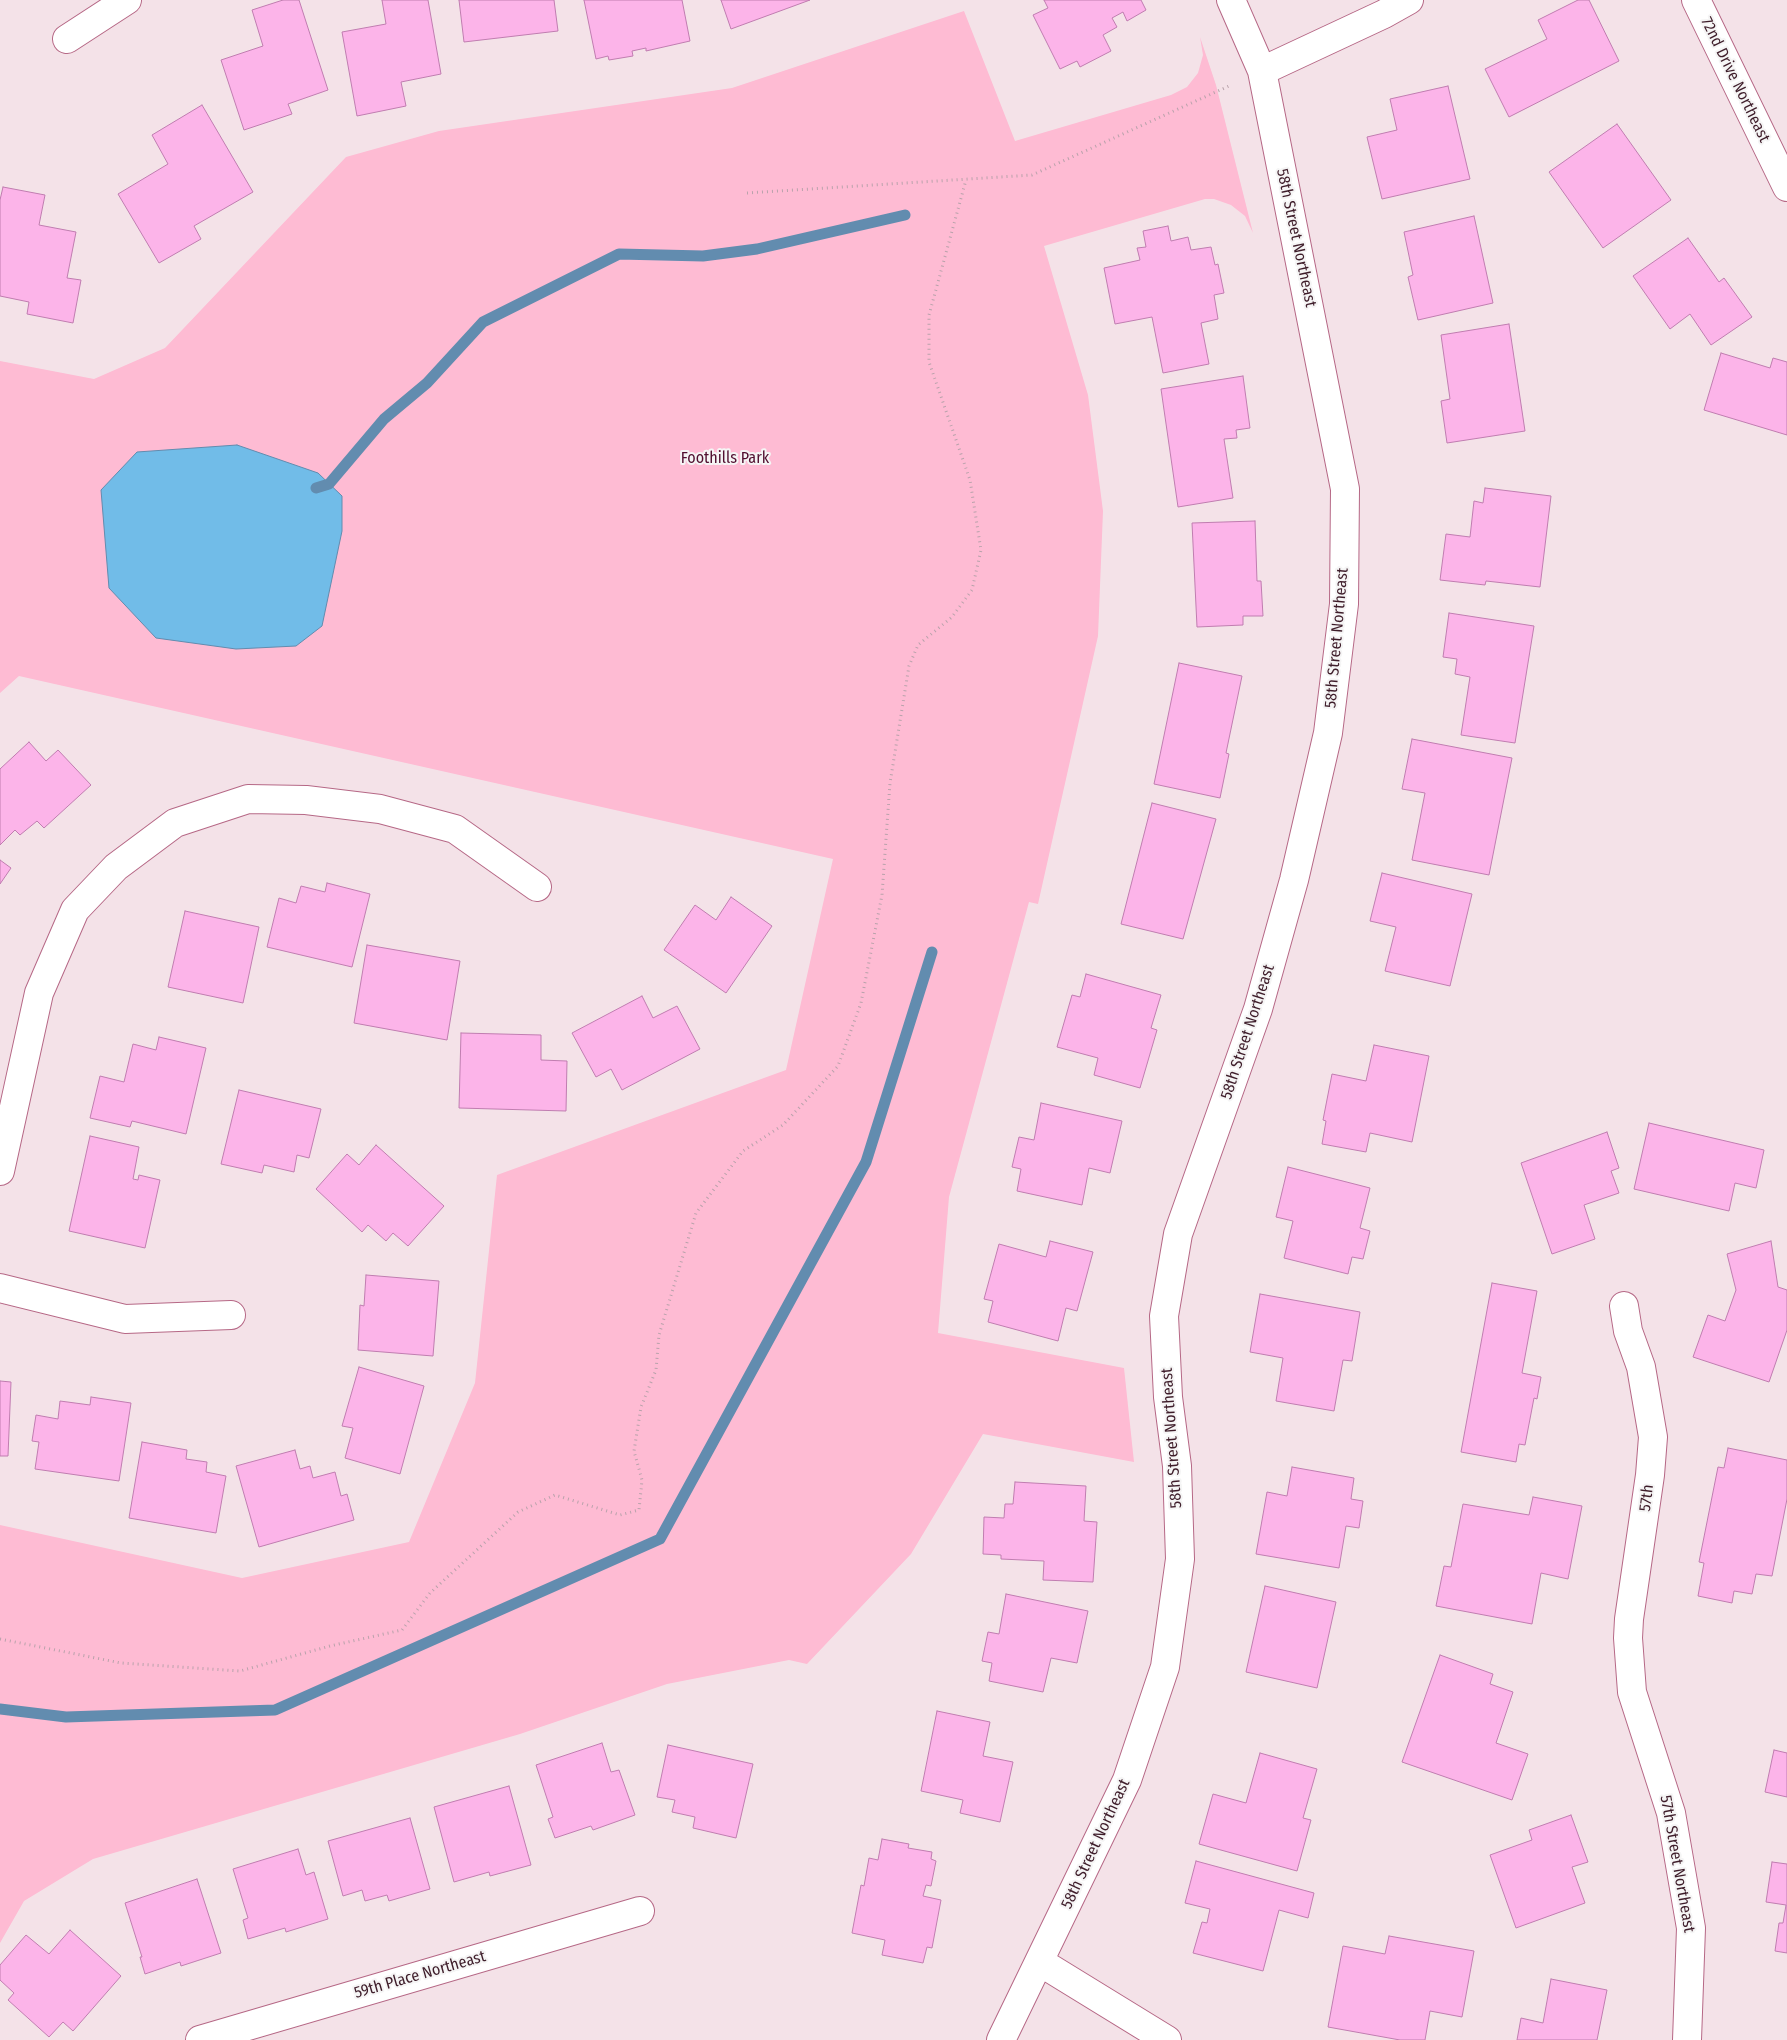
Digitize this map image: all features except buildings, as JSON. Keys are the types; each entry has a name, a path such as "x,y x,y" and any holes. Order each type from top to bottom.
{"street":[{"path":"67,39 127,0"},
{"name":"58th Street Northeast","path":"1001,2040 1127,1780 1165,1666 1180,1559 1176,1466 1168,1397 1164,1316 1178,1234 1258,1009 1294,880 1328,733 1342,613 1345,489 1262,71 1231,0"},
{"path":"1262,71 1384,14 1409,0"},
{"name":"72nd Drive Northeast","path":"1696,0 1787,187"},
{"path":"0,1171 39,993 75,910 116,867 175,823 248,799 306,800 380,809 455,830 537,888"},
{"path":"0,1288 125,1320 231,1315"},
{"name":"57th","path":"1624,1306 1628,1331 1641,1367 1653,1437 1644,1525 1629,1619 1628,1638 1632,1692"},
{"name":"57th Street Northeast","path":"1632,1692 1672,1813 1691,1928 1687,2040"},
{"name":"59th Place Northeast","path":"200,2040 640,1910"},
{"path":"1040,1962 1167,2040"}],"path":[{"path":"747,193 1032,175 1262,71"},
{"path":"0,1639 121,1662 240,1672 330,1646 402,1630 430,1593 518,1512 555,1495 620,1515 639,1510 642,1480 634,1451 641,1407 656,1370 658,1335 696,1213 743,1151 783,1125 838,1066 861,1003 882,895 890,783 909,666 918,645 952,617 972,590 981,550 970,480 929,362 928,315 966,180"}],"green space":[{"name":"Foothills Park","path":"964,11 1015,141 1171,95 1187,87 1198,73 1203,55 1200,37 1216,85 1253,233 1245,216 1231,205 1214,199 1205,199 1044,246 1088,395 1103,511 1098,636 1038,904 1029,902 949,1197 938,1333 1124,1368 1134,1462 983,1434 911,1554 807,1664 789,1660 667,1684 520,1734 93,1859 24,1901 0,1943 0,1525 242,1578 409,1542 475,1383 497,1175 786,1070 833,859 19,676 0,693 0,361 94,379 165,348 346,157 439,131 732,88"}],"water":[{"path":"237,445 318,473 342,496 342,531 322,626 296,646 236,649 156,638 109,588 101,490 137,452"}],"waterway":[{"path":"316,488 329,484 384,419 427,383 483,322 619,254 703,256 757,249 905,215"},
{"path":"0,1709 66,1717 275,1710 660,1539 866,1162 932,952"}]}
